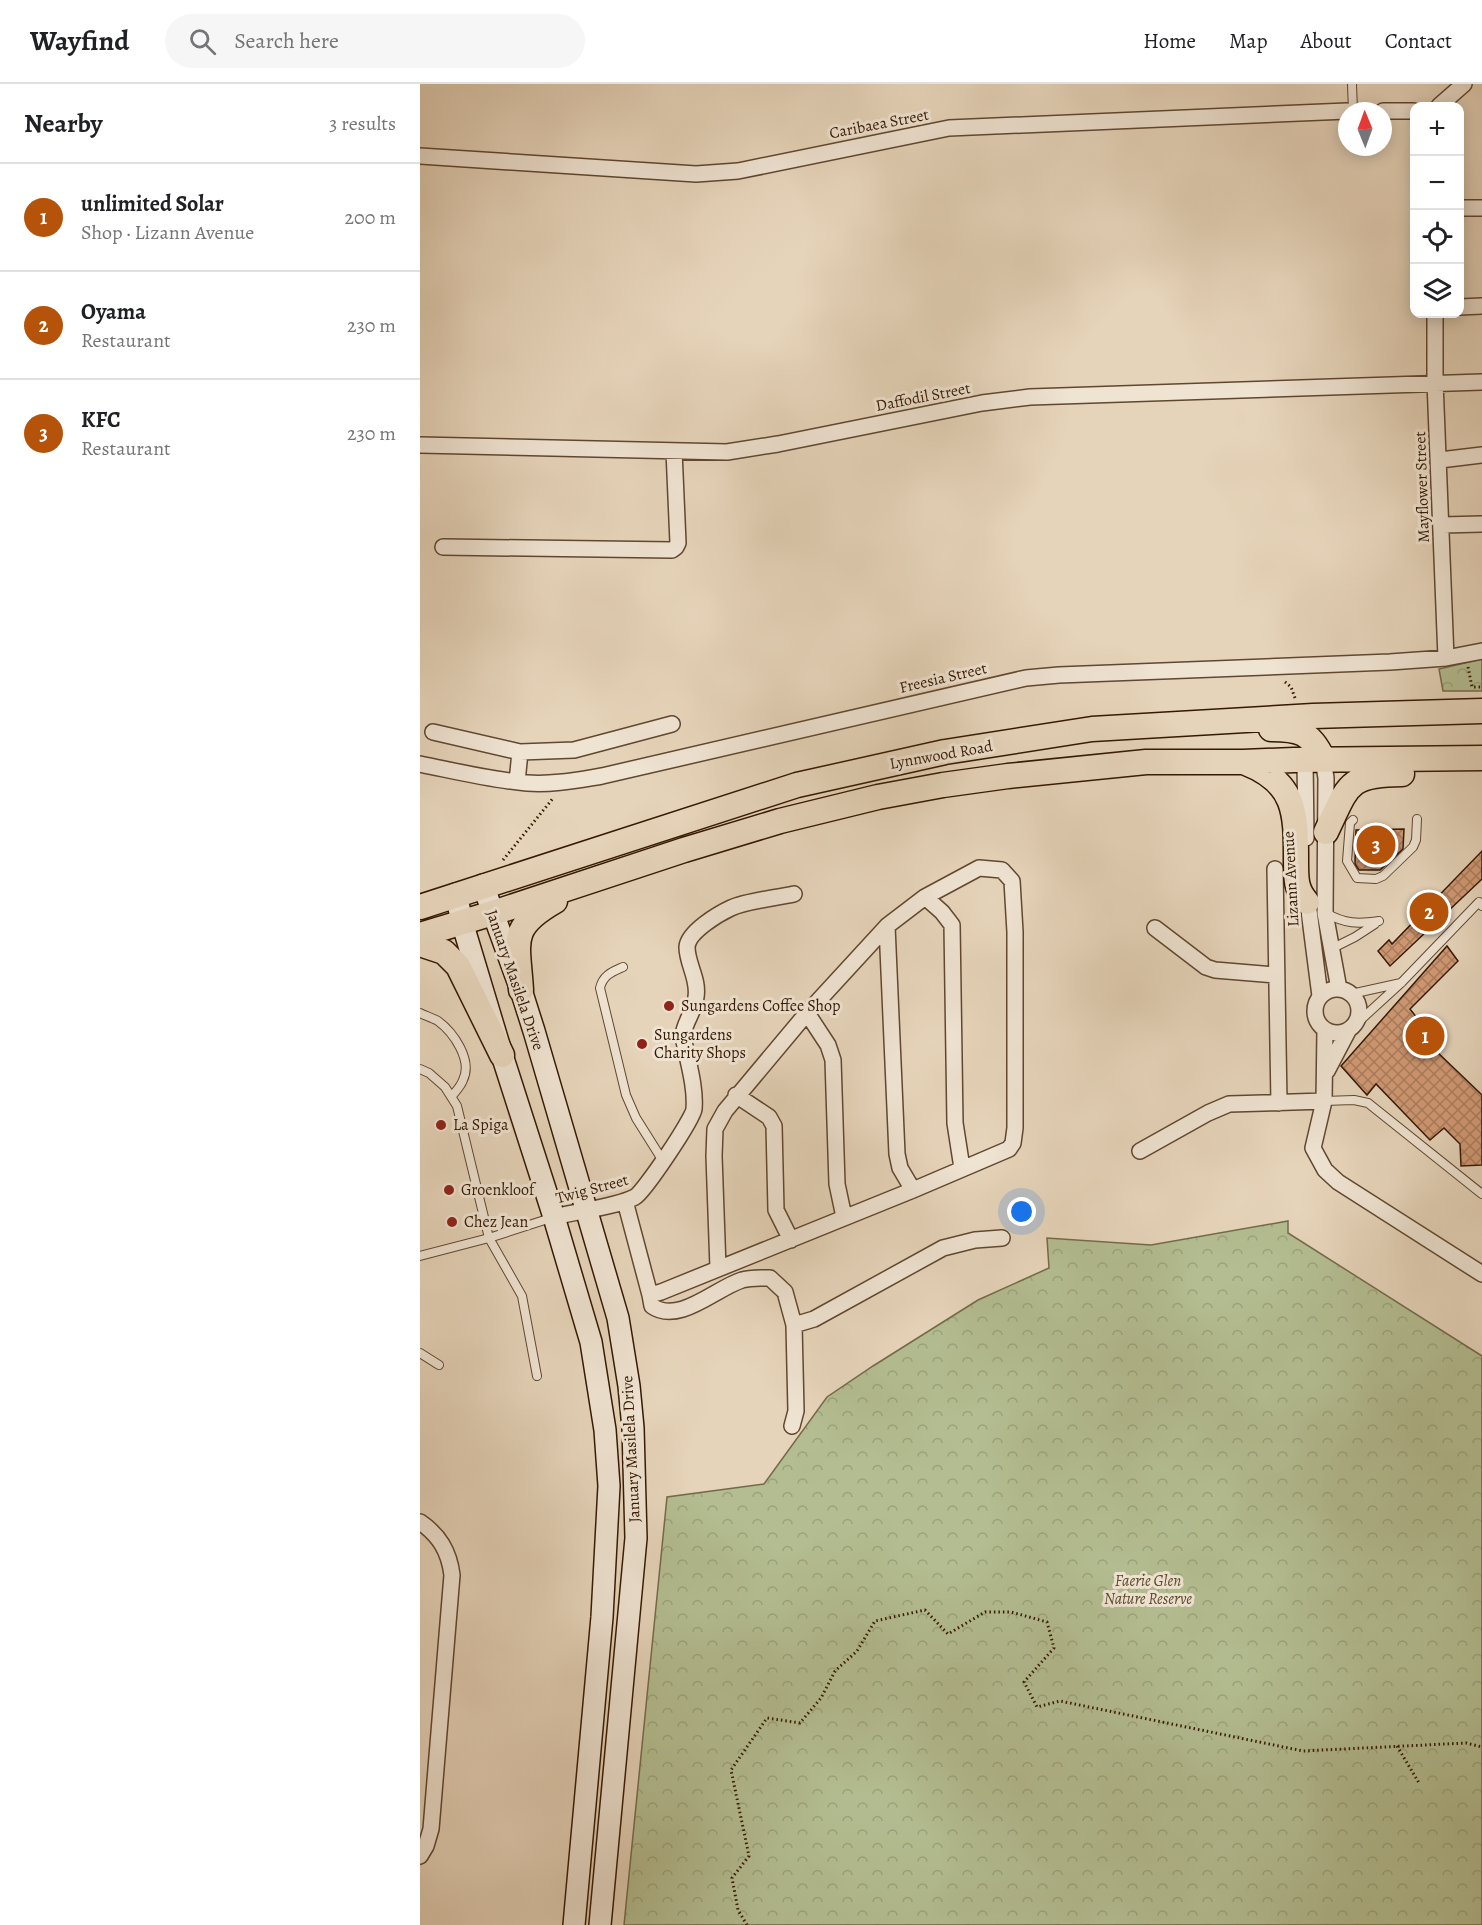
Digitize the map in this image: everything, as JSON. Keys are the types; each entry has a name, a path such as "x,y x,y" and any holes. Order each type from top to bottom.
{"main road":[{"name":"Lynnwood Road","path":"420,907 797,785 945,752 1092,729 1313,716 1482,711"},
{"path":"1307,736 1320,720 1358,716"},
{"path":"1000,745 1293,729 1307,736 1314,760"},
{"name":"Lynnwood Road","path":"420,935 780,821 878,797 943,785 1146,762 1482,758"},
{"path":"1244,762 1273,776 1282,786 1290,802 1294,818 1296,882 1299,894 1316,907"},
{"path":"1326,832 1344,793 1360,778 1378,774 1482,771"},
{"path":"521,990 518,942 525,922 554,902 617,872"},
{"name":"January Masilela Drive","path":"483,885 521,990 618,1318 629,1386 636,1492 636,1538 600,1925"},
{"name":"January Masilela Drive","path":"456,894 462,922 502,1055 591,1342 605,1430 609,1486 603,1617 574,1925"},
{"path":"420,944 444,952 458,966 502,1055"}],"street":[{"path":"1444,102 1464,84"},
{"name":"Caribaea Street","path":"420,156 696,174 738,171 959,127 1338,111"},
{"path":"1392,111 1410,111"},
{"path":"1464,208 1482,208"},
{"path":"1464,307 1482,306"},
{"name":"Mayflower Street","path":"1435,318 1435,382 1440,460 1446,658"},
{"name":"Daffodil Street","path":"420,445 727,452 982,403 1030,397 1482,382"},
{"path":"443,547 672,550 678,543 674,451"},
{"path":"1440,460 1482,455"},
{"path":"1442,525 1482,524"},
{"name":"Freesia Street","path":"420,764 517,782 566,782 602,776 1026,678 1479,658"},
{"path":"433,732 520,752 574,750 672,724"},
{"path":"517,782 520,752"},
{"name":"Lizann Avenue","path":"1314,760 1326,778 1326,832 1316,907 1345,991"},
{"name":"Lizann Avenue","path":"1314,760 1320,996"},
{"path":"650,1295 661,1292 913,1190 1009,1149 1014,1143 1015,932 1012,881 1002,870 979,868 925,897 887,926 736,1095 715,1129 718,1268"},
{"path":"1275,869 1279,1103"},
{"name":"Twig Street","path":"554,1217 625,1202 640,1194 692,1118 694,1107 683,1036 696,996 696,983 688,951 688,939 696,930 732,908 794,894"},
{"path":"925,897 942,912 952,926 955,1124 962,1168"},
{"path":"887,926 897,1155 900,1168 913,1190"},
{"path":"1155,928 1206,967 1215,970 1276,975"},
{"path":"1326,1073 1357,1021 1360,1009 1358,1003 1345,991 1332,989 1320,996 1316,1002 1315,1018 1325,1030 1333,1033 1351,1028"},
{"path":"807,1013 828,1045 833,1060 837,1184 844,1217"},
{"path":"1325,1030 1324,1101 1313,1148 1325,1170 1338,1182 1482,1274"},
{"path":"736,1095 769,1118 774,1126 776,1210 791,1240"},
{"path":"1140,1152 1221,1106 1324,1101"},
{"path":"625,1202 652,1306 660,1311 670,1312 698,1303 740,1281 752,1278 770,1278 785,1292 794,1325 796,1411 792,1426"},
{"path":"794,1325 814,1319 943,1248 975,1240 1002,1238"},
{"path":"420,1522 431,1529 443,1544 450,1559 452,1575 430,1829 426,1846 420,1856"}],"lane":[{"path":"1352,84 1353,102"},
{"path":"1353,820 1350,823 1347,861 1357,878 1376,879 1383,876 1413,847 1416,840 1417,819"},
{"path":"1351,1028 1402,982 1481,902"},
{"path":"1316,907 1338,920 1358,924 1379,921 1331,949"},
{"path":"623,966 609,973 602,980 600,988 626,1095 636,1118 663,1161"},
{"path":"1345,991 1402,982"},
{"path":"420,1013 437,1020 460,1048 465,1074 464,1080 452,1096"},
{"path":"420,1070 445,1087 461,1116 489,1238 522,1296 537,1376"},
{"path":"1324,1101 1354,1100 1368,1103 1482,1194"},
{"name":"Twig Street","path":"420,1256 489,1238 554,1217"},
{"path":"420,1353 439,1365"}],"path":[{"path":"1479,658 1468,666 1472,687 1482,687"},
{"path":"1278,667 1280,675 1291,687 1295,699"},
{"path":"483,885 566,782"},
{"path":"747,1925 738,1910 732,1878 749,1856 731,1770 767,1718 800,1723 821,1698 835,1671 858,1651 874,1621 925,1610 948,1634 985,1612 1011,1612 1047,1622 1054,1648 1024,1682 1037,1707 1060,1701 1304,1751 1466,1743 1482,1747"},
{"path":"1397,1746 1419,1783"}],"green space":[{"path":"1482,659 1482,691 1443,691 1439,669"},
{"name":"Faerie Glen Nature Reserve","path":"1288,1221 1288,1233 1482,1356 1482,1925 624,1925 667,1497 764,1484 827,1397 978,1300 1049,1268 1047,1238 1151,1245"}],"building":[{"path":"1404,829 1403,849 1389,862 1380,870 1359,870 1355,864 1356,830"},
{"path":"1482,851 1482,879 1390,966 1378,951 1389,940 1392,944"},
{"path":"1447,946 1458,961 1410,1009 1417,1018 1411,1027 1482,1095 1482,1165 1461,1166 1460,1144 1444,1128 1430,1140 1376,1084 1367,1095 1341,1066"}],"place":[{"name":"KFC","path":"1376,845"},
{"name":"Oyama","path":"1429,912"},
{"name":"Sungardens Coffee Shop","path":"669,1006"},
{"name":"unlimited Solar","path":"1425,1036"},
{"name":"Sungardens Charity Shops","path":"642,1044"},
{"name":"La Spiga","path":"441,1125"},
{"name":"Groenkloof","path":"449,1190"},
{"name":"Chez Jean","path":"452,1222"}]}
